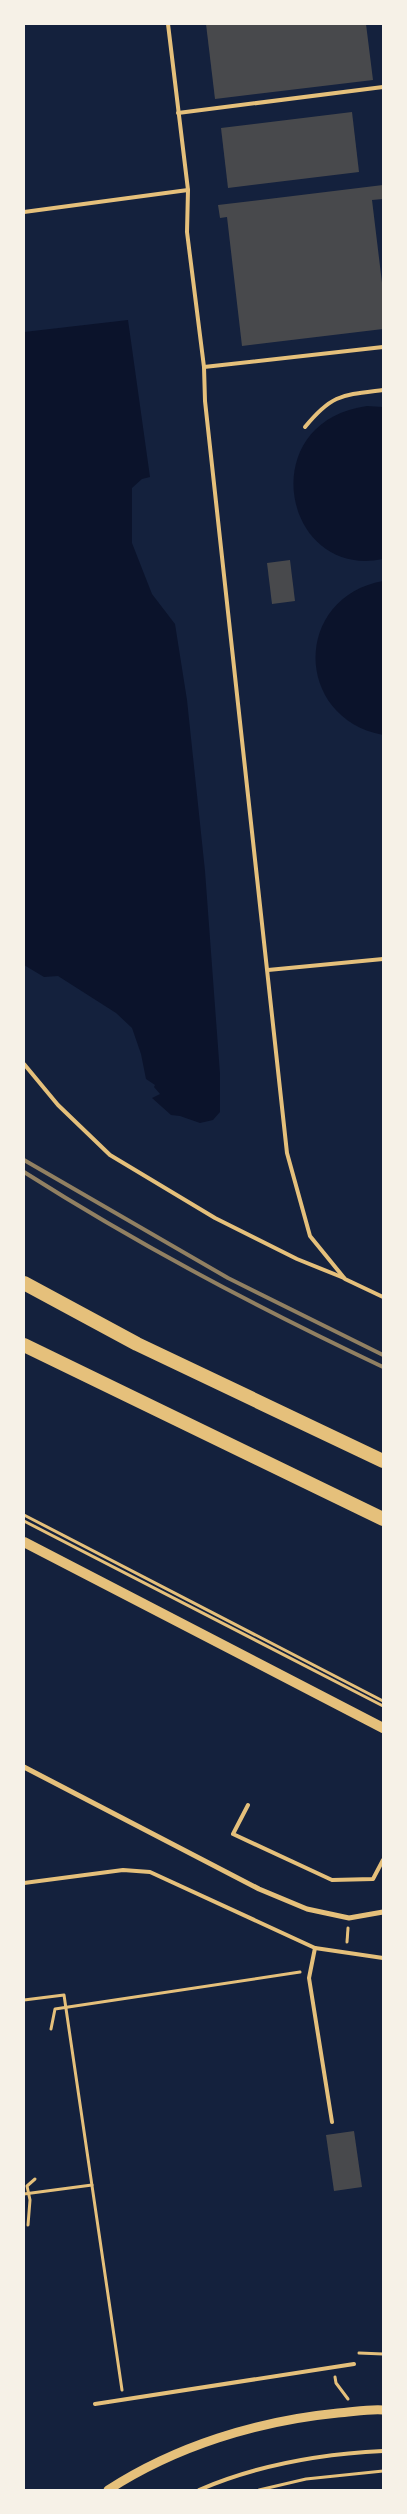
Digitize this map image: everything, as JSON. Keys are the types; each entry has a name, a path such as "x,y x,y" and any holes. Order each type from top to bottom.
{"highway":[{"path":"24,1283 137,1344 383,1461"},
{"path":"24,1345 383,1519"}],"main road":[{"path":"24,1542 383,1728"}],"street":[{"path":"24,1767 259,1889 307,1909 349,1918 383,1912"},
{"path":"108,2490 126,2478 176,2454 238,2430 303,2416 383,2410"}],"lane":[{"path":"168,24 188,190 187,232 204,368 205,401 287,1153 310,1236 345,1279"},
{"path":"178,113 383,87"},
{"path":"24,212 188,190"},
{"path":"204,368 383,347"},
{"path":"305,427 321,407 341,395 383,390"},
{"path":"268,970 383,959"},
{"path":"24,1064 58,1105 110,1155 215,1218 297,1259 345,1279 383,1298"},
{"path":"248,1805 233,1834 332,1880 373,1880 383,1860"},
{"path":"24,1883 123,1870 150,1872 315,1948 383,1958"},
{"path":"315,1948 309,1978 332,2122"},
{"path":"94,2404 354,2364"},
{"path":"199,2490 275,2465 329,2456 383,2451"}],"path":[{"path":"24,1515 383,1701"},
{"path":"24,1521 383,1706"},
{"path":"346,1953 349,1918"},
{"path":"51,2029 55,2009 292,1973"},
{"path":"24,2000 64,1995 122,2385"},
{"path":"28,2224 29,2194 27,2186 35,2179"},
{"path":"24,2194 92,2185"},
{"path":"358,2353 383,2354"},
{"path":"333,2367 336,2383 348,2400"},
{"path":"259,2490 306,2479 383,2471"}],"water":[{"path":"128,320 150,477 142,479 132,488 132,543 152,594 175,624 187,700 205,871 220,1074 220,1112 213,1120 200,1123 171,1115 152,1098 160,1094 154,1087 155,1085 146,1079 141,1054 132,1028 116,1013 58,976 44,977 24,965 24,332"},
{"path":"367,406 383,407 383,559 349,559 322,546 304,524 294,496 295,467 307,440 331,418"},
{"path":"383,581 383,735 353,724 332,706 320,683 316,658 320,632 332,609 353,592"}],"building":[{"path":"206,24 366,24 373,80 215,99"},
{"path":"352,112 359,172 228,188 221,128"},
{"path":"383,185 383,199 372,200 383,291 383,329 242,346 227,217 220,218 218,205"},
{"path":"290,560 295,601 272,604 267,563"},
{"path":"354,2131 362,2187 334,2191 326,2135"}],"railway":[{"path":"24,1160 228,1278 383,1355"},
{"path":"24,1172 111,1225 200,1275 383,1367"}]}
